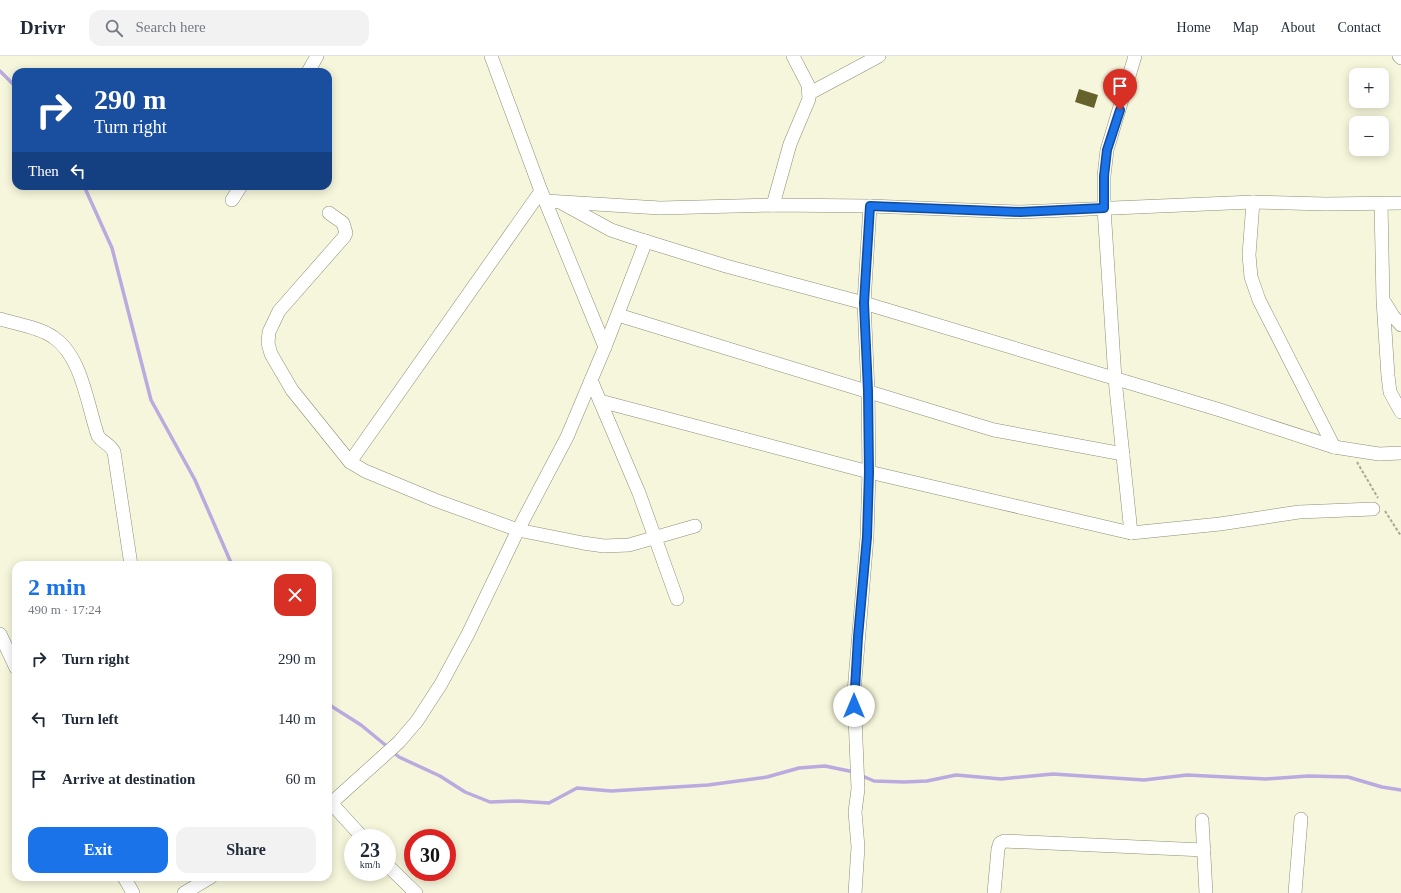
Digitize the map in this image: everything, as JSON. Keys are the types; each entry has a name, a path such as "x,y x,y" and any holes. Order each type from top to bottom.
{"street":[{"path":"310,68 317,56"},
{"path":"490,56 543,196 605,347"},
{"path":"773,206 790,144 810,99 808,85 793,56"},
{"path":"810,93 879,56"},
{"path":"1131,533 1115,379 1104,208 1104,176 1107,150 1135,56"},
{"path":"232,200 238,190"},
{"path":"543,196 562,203 611,230 726,266 864,303 1115,379 1334,448 1379,454 1401,453"},
{"path":"350,462 543,196"},
{"path":"562,203 660,208 870,206 1020,212 1254,202 1401,204"},
{"path":"1254,202 1249,255 1251,277 1259,300 1334,448"},
{"path":"1381,204 1383,300 1388,376 1390,392 1401,412"},
{"path":"855,893 858,847 855,812 858,789 854,692 867,537 869,472 868,391 864,303 870,206"},
{"path":"329,213 343,223 346,228 344,237 279,311 269,332 268,343 271,354 292,390 350,462 365,471 435,500 518,530 604,546 629,545 695,526"},
{"path":"332,803 399,742 417,721 441,684 468,634 518,530 567,437 618,315 646,241"},
{"path":"1383,300 1393,316 1401,325"},
{"path":"618,315 994,430 1123,454"},
{"path":"0,319 52,336 63,345 74,360 98,436 110,444 114,452 130,561"},
{"path":"591,380 655,537 677,599"},
{"path":"600,401 869,472 1131,533 1220,524 1299,512 1379,507"},
{"path":"1,640 12,659"},
{"path":"332,807 354,829"},
{"path":"1295,893 1301,819"},
{"path":"1202,820 1206,893"},
{"path":"994,893 998,849 1000,843 1004,841 1204,850"},
{"path":"396,874 416,893"},
{"path":"126,881 133,893"},
{"path":"184,893 204,881"}],"path":[{"path":"1351,451 1379,507 1401,536"}],"building":[{"path":"1079,89 1098,95 1094,108 1075,102"}],"waterway":[{"path":"0,71 12,83"},
{"path":"86,190 112,248 151,400 195,480 230,561"},
{"path":"332,707 361,725 389,748"},
{"path":"393,752 399,757 440,776 465,792 490,802 518,801 549,803 577,788 611,791 708,785 767,777 799,768 825,766 854,772"},
{"path":"860,775 874,781 904,782 927,781 956,775 1001,779 1053,774 1144,780 1187,775 1266,779 1308,776 1348,777 1382,787 1401,790"}],"route":[{"path":"854,706 858,637 867,537 869,472 868,391 864,303 870,206 1020,212 1104,208 1104,176 1107,150 1120,110"}]}
